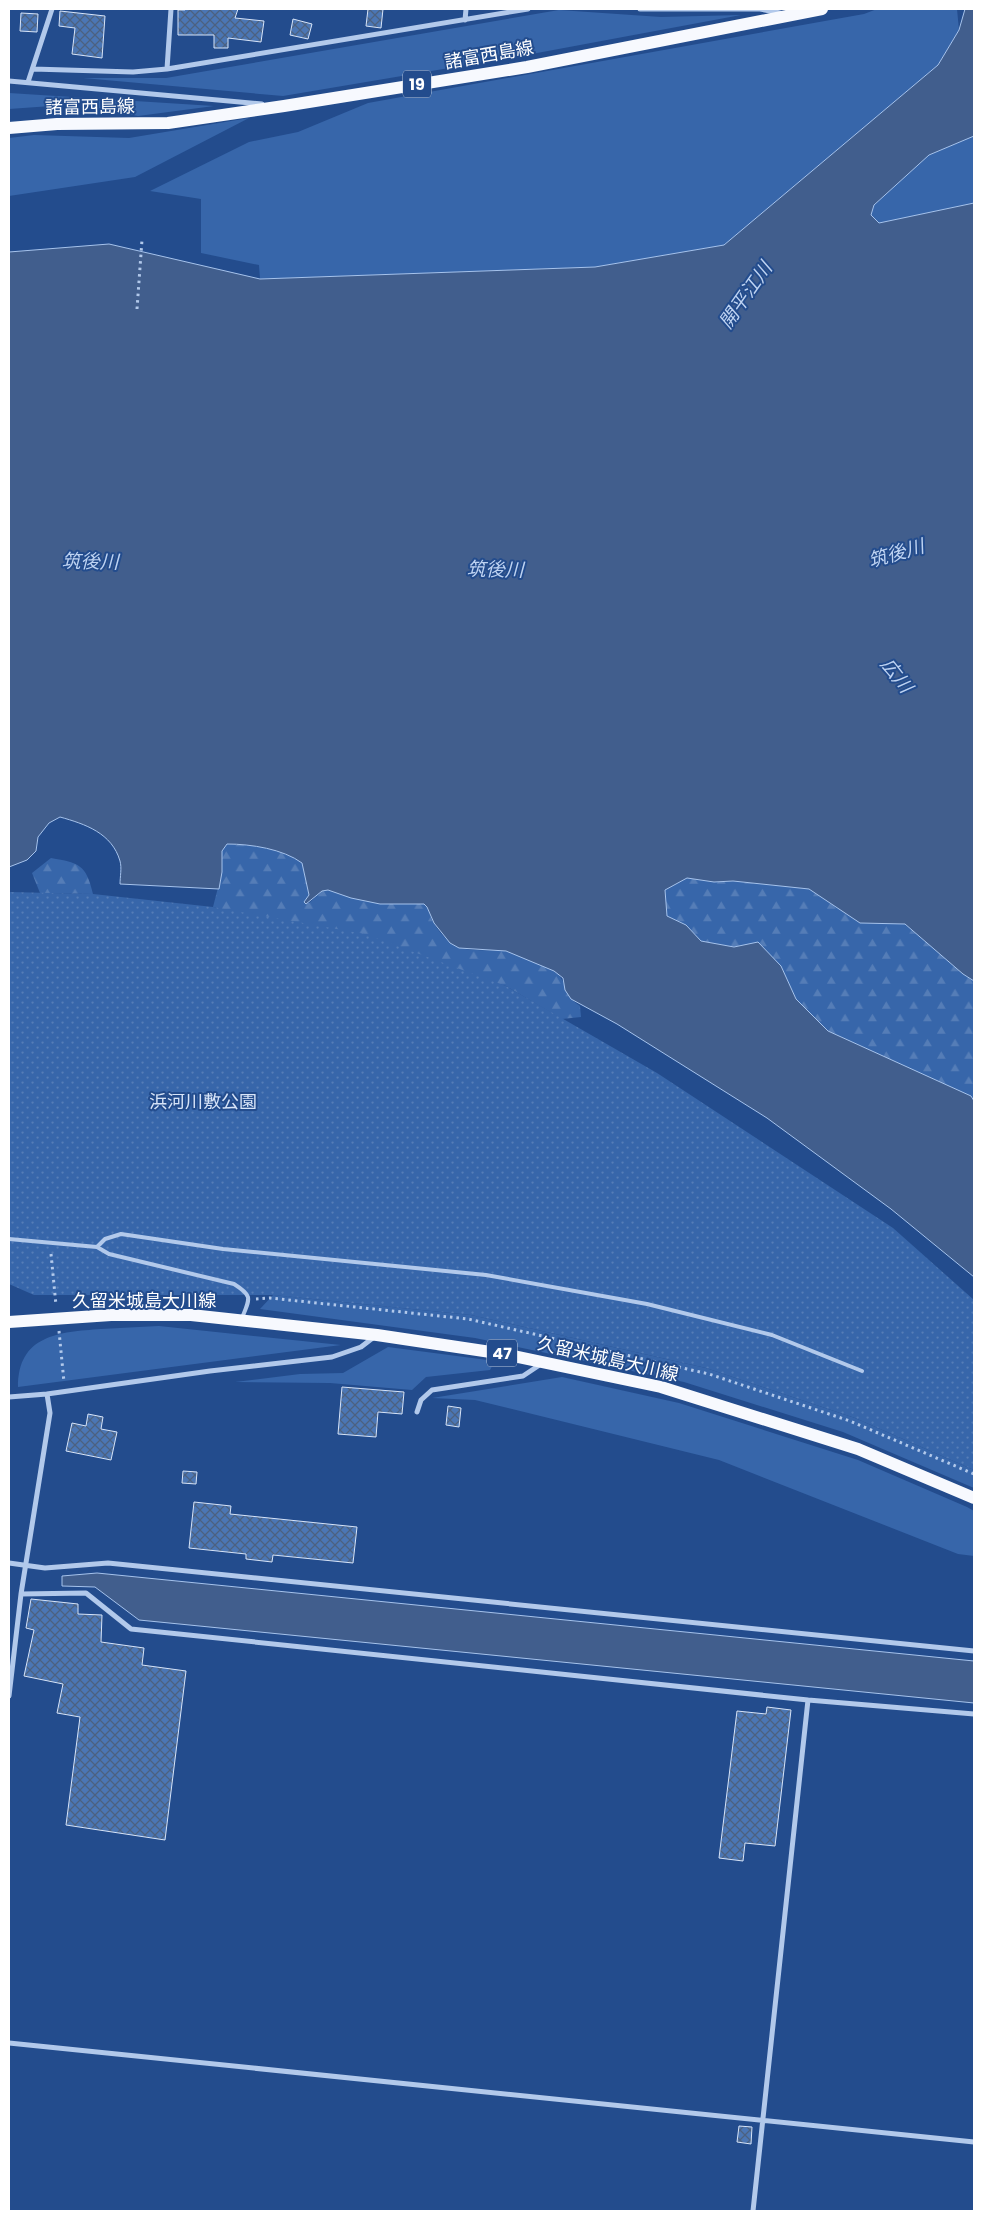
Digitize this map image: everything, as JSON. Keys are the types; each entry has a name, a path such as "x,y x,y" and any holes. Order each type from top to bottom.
{"main road":[{"name":"諸富西島線","path":"9,128 57,124 168,123 527,66 822,9"},
{"name":"久留米城島大川線","path":"9,1322 110,1315 191,1314 377,1335 504,1354 661,1387 858,1449 974,1498"}],"street":[{"path":"28,82 52,9"},
{"path":"167,69 171,9"},
{"path":"465,20 466,9"},
{"path":"33,69 133,72 167,69 528,9"},
{"path":"640,9 760,9 791,16"},
{"path":"9,81 284,106"},
{"path":"9,1397 65,1392 210,1371 332,1357 361,1347 377,1335"},
{"path":"417,1412 421,1400 432,1390 523,1376 544,1362"},
{"path":"9,1696 21,1594 50,1413 47,1394"},
{"path":"9,1563 45,1568 108,1563 974,1651"},
{"path":"21,1594 86,1593 131,1629 808,1700 974,1714"},
{"path":"753,2211 808,1700"},
{"path":"9,2043 974,2142"}],"lane":[{"path":"97,1247 104,1239 121,1234 223,1249 486,1275 647,1304 772,1335 862,1371"},
{"path":"9,1239 97,1247 109,1254 234,1284 247,1292 249,1300 242,1320"}],"path":[{"path":"137,309 142,240"},
{"path":"50,1254 65,1392"}],"green space":[{"path":"877,9 957,9 959,30 938,65 724,245 595,267 260,279 259,265 201,253 201,199 150,191 249,142 298,132 368,103 864,14"},
{"path":"559,10 661,17 741,15 521,56 283,96 83,78 166,78"},
{"path":"9,93 214,106 138,116 79,104 9,109"},
{"path":"249,118 135,177 9,196 9,138 34,135 129,138"},
{"path":"974,136 974,203 879,223 871,215 874,205 929,155"},
{"path":"227,844 267,848 286,854 303,863 309,895 305,902 309,903 322,891 328,890 380,904 424,903 440,932 458,947 463,949 509,952 544,965 554,971 561,978 567,992 580,1006 581,1017 562,1019 506,986 213,907 222,872 222,850"},
{"path":"51,858 80,867 87,876 93,894 40,893 32,873"},
{"path":"687,878 714,882 733,881 809,889 860,923 905,924 963,974 974,981 974,1101 970,1096 828,1031 796,999 781,966 758,943 734,947 701,941 686,925 667,916 664,889"},
{"name":"浜河川敷公園","path":"9,892 93,894 213,907 365,934 506,986 657,1073 893,1228 974,1300 974,1470 855,1418 706,1368 471,1315 273,1295 34,1295 9,1284"},
{"path":"273,1295 471,1315 706,1368 855,1418 974,1470 974,1488 843,1432 684,1382 475,1338 260,1309"},
{"path":"159,1326 341,1345 18,1387 20,1370 25,1356 33,1347 44,1340 56,1335 85,1330"},
{"path":"388,1347 495,1361 490,1370 426,1377 412,1390 330,1383 235,1382 300,1374 343,1373"},
{"path":"562,1377 679,1403 858,1460 967,1507 974,1511 974,1556 958,1554 719,1460 475,1400 432,1398"}],"water":[{"path":"965,9 974,9 974,136 929,155 874,205 871,215 879,223 974,203 974,981 963,974 905,924 860,923 809,889 733,881 714,882 687,878 665,890 667,916 686,925 701,941 734,947 758,942 781,966 796,999 828,1031 971,1096 974,1101 974,1277 891,1209 767,1118 617,1024 571,999 565,990 563,978 554,971 506,951 459,948 450,943 434,923 424,904 380,904 351,898 328,890 322,891 306,904 304,902 309,895 302,863 276,851 236,844 227,844 222,851 222,872 219,889 120,884 120,861 111,843 96,831 60,817 49,823 38,837 36,851 27,860 9,867 9,252 109,244 260,279 595,267 724,245 938,65 959,30"},
{"path":"97,1573 974,1661 974,1703 139,1620 95,1587 62,1586 62,1576"}],"building":[{"path":"238,9 235,18 264,21 261,42 228,38 228,48 214,48 214,35 178,35 178,10"},
{"path":"368,9 383,9 381,28 366,26"},
{"path":"60,11 105,16 102,58 72,54 75,28 59,26"},
{"path":"21,13 38,14 37,32 20,31"},
{"path":"293,19 312,24 308,39 290,35"},
{"path":"342,1387 404,1392 402,1414 378,1412 376,1437 338,1434"},
{"path":"448,1406 461,1408 459,1427 446,1425"},
{"path":"88,1414 103,1417 101,1429 117,1432 111,1460 66,1451 72,1423 86,1426"},
{"path":"183,1471 197,1472 196,1484 182,1483"},
{"path":"194,1502 231,1506 230,1514 357,1527 353,1563 273,1555 272,1562 246,1559 246,1554 189,1548"},
{"path":"31,1599 78,1604 78,1614 102,1615 101,1642 144,1648 142,1665 186,1671 165,1840 66,1825 80,1717 57,1713 63,1684 24,1676 34,1630 26,1628"},
{"path":"767,1707 791,1710 775,1846 745,1843 743,1861 719,1858 737,1711 766,1714"},
{"path":"739,2126 752,2127 751,2144 737,2142"}],"water label":[{"name":"開平江川","path":"745,295"},
{"name":"筑後川","path":"896,553"},
{"name":"筑後川","path":"90,561"},
{"name":"筑後川","path":"495,569"},
{"name":"広川","path":"897,675"}]}
